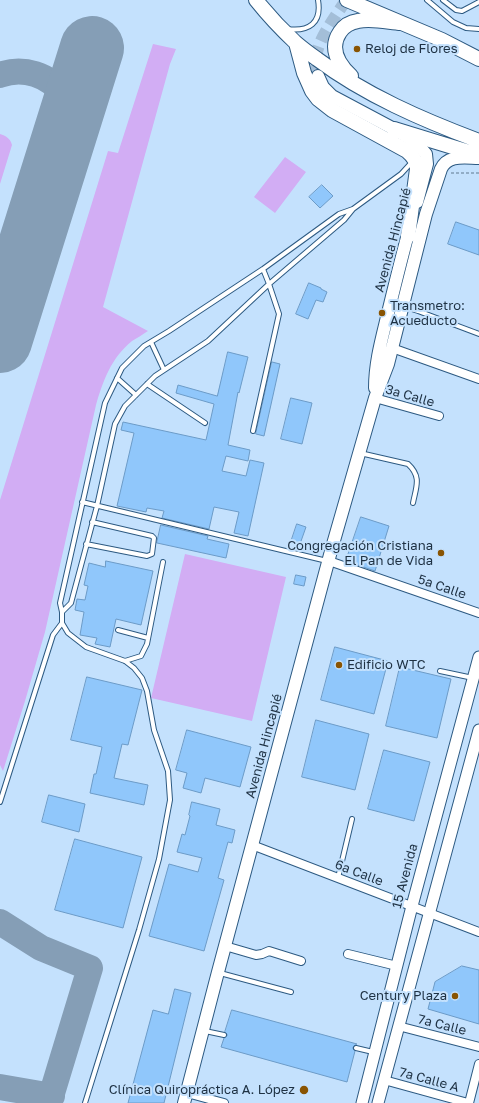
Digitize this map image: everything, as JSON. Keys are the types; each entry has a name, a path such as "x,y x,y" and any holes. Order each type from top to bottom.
{"highway":[{"path":"256,0 270,18 296,43 325,65 379,97 479,142"},
{"path":"349,1 442,40 479,59"},
{"path":"379,97 342,67 336,58 335,44 338,35 344,27 356,21 368,20 402,23"},
{"path":"296,43 304,73 312,91 318,99 332,110 407,151 415,159 417,166 408,236"},
{"path":"394,129 479,155"}],"main road":[{"path":"349,1 368,0"},
{"name":"Avenida Hincapié","path":"318,76 322,86 332,96 414,141 426,154 427,168 408,236 378,358 375,374 376,398"},
{"name":"Avenida Hincapié","path":"185,1098 328,561 376,398 388,364 425,218 444,164 456,157 479,158"}],"street":[{"path":"442,40 479,54"},
{"path":"392,348 479,378"},
{"name":"3a Calle","path":"376,398 439,416"},
{"name":"5a Calle","path":"328,561 479,613"},
{"name":"15 Avenida","path":"362,1103 412,906 479,657"},
{"path":"378,1103 479,730"},
{"name":"6a Calle","path":"252,845 479,932"},
{"path":"225,946 256,955 269,951 301,961"},
{"path":"348,954 397,966"},
{"name":"7a Calle","path":"398,1026 479,1047"},
{"path":"469,1103 479,1064"},
{"name":"7a Calle A","path":"384,1080 469,1103"},
{"path":"185,1098 224,1103"}],"lane":[{"path":"281,28 302,30 315,23 319,16 320,7 318,0"},
{"path":"427,0 453,22 466,28 479,29"},
{"path":"443,0 456,10 462,11 479,2"},
{"path":"62,612 71,603 97,506 115,424 125,406 155,376 208,341 269,284 344,220 353,209 401,174 415,159"},
{"path":"85,1103 159,859 170,800 168,771 154,730 147,691 142,678 134,668 125,661 86,647 68,633 62,623 60,603 105,403 122,368 144,346 263,269 339,214 353,209"},
{"path":"253,431 279,314 263,269"},
{"path":"403,306 479,334"},
{"path":"151,342 164,370"},
{"path":"117,378 136,395"},
{"path":"147,384 205,423"},
{"path":"360,453 408,464 413,469 417,478 413,503"},
{"path":"82,502 328,561"},
{"path":"86,544 147,556 152,554 154,538 152,536 92,522"},
{"path":"125,661 141,656 147,644 163,562"},
{"path":"0,802 53,635 62,623"},
{"path":"118,630 148,638"},
{"path":"440,671 473,678"},
{"path":"338,878 352,819"},
{"path":"218,972 291,992"},
{"path":"203,1030 224,1036"},
{"path":"356,1048 375,1053"}],"path":[{"path":"440,172 479,173"}],"shaded area":[{"path":"153,44 176,49 170,64 103,307 148,331 132,341 113,362 96,405 45,632 3,771 0,765 0,500 108,151 118,153"},
{"path":"0,134 8,138 12,145 0,184"},
{"path":"285,157 306,172 275,213 254,197"},
{"path":"185,554 286,577 252,721 151,698"}],"building":[{"path":"322,185 333,196 320,208 309,197"},
{"path":"456,222 479,230 479,255 448,244"},
{"path":"309,283 327,292 323,302 316,300 308,319 296,314"},
{"path":"228,352 248,357 239,393 238,392 228,445 250,450 248,461 226,456 222,471 246,476 250,460 264,463 248,536 234,533 239,512 214,507 209,529 162,518 164,511 147,508 146,512 117,506 134,433 121,430 123,422 206,440 214,404 176,393 178,385 217,396"},
{"path":"272,362 280,364 264,436 256,434"},
{"path":"291,398 312,403 302,444 281,439"},
{"path":"361,517 389,526 375,571 346,561"},
{"path":"297,524 306,527 300,544 291,542"},
{"path":"161,525 208,536 207,539 229,544 226,558 157,543"},
{"path":"106,561 153,571 141,625 116,619 110,647 95,644 97,638 80,635 84,612 75,610 77,599 85,600 88,586 84,585 89,563 105,567"},
{"path":"296,575 306,577 304,586 294,584"},
{"path":"335,647 388,661 374,714 321,700"},
{"path":"400,667 451,679 437,738 386,726"},
{"path":"87,677 142,690 128,745 122,744 114,778 148,785 144,805 90,793 102,747 71,740"},
{"path":"316,720 369,734 355,790 302,777"},
{"path":"187,730 251,747 240,787 205,778 201,793 183,788 187,773 176,770"},
{"path":"384,750 430,762 414,821 368,809"},
{"path":"49,795 85,804 79,832 42,822"},
{"path":"192,802 220,809 216,825 235,830 232,843 228,842 218,878 224,880 204,951 149,936 169,864 198,872 202,858 177,852 182,834 185,835"},
{"path":"75,839 142,857 123,928 55,910"},
{"name":"Century Plaza","path":"462,966 479,970 479,1024 428,1009 435,982"},
{"path":"175,989 191,993 164,1103 128,1103 153,1010 168,1014"},
{"path":"232,1010 357,1044 353,1047 355,1051 347,1082 221,1047 224,1038 227,1036 225,1032"}],"taxiway":[{"path":"0,75 9,72 27,72 35,74 51,82 63,95 70,116"},
{"path":"0,922 41,948 90,968 49,1103"},
{"path":"0,1087 52,1096"}],"runway":[{"path":"0,341 92,48"}],"tunnel":[{"path":"318,76 316,65 317,51 323,36 346,0"}],"place":[{"name":"Reloj de Flores","path":"357,49"},
{"name":"Transmetro: Acueducto","path":"382,313"},
{"name":"Congregación Cristiana El Pan de Vida","path":"441,553"},
{"name":"Edificio WTC","path":"339,665"},
{"name":"Century Plaza","path":"455,996"},
{"name":"Clínica Quiropráctica A. López","path":"304,1090"}]}
